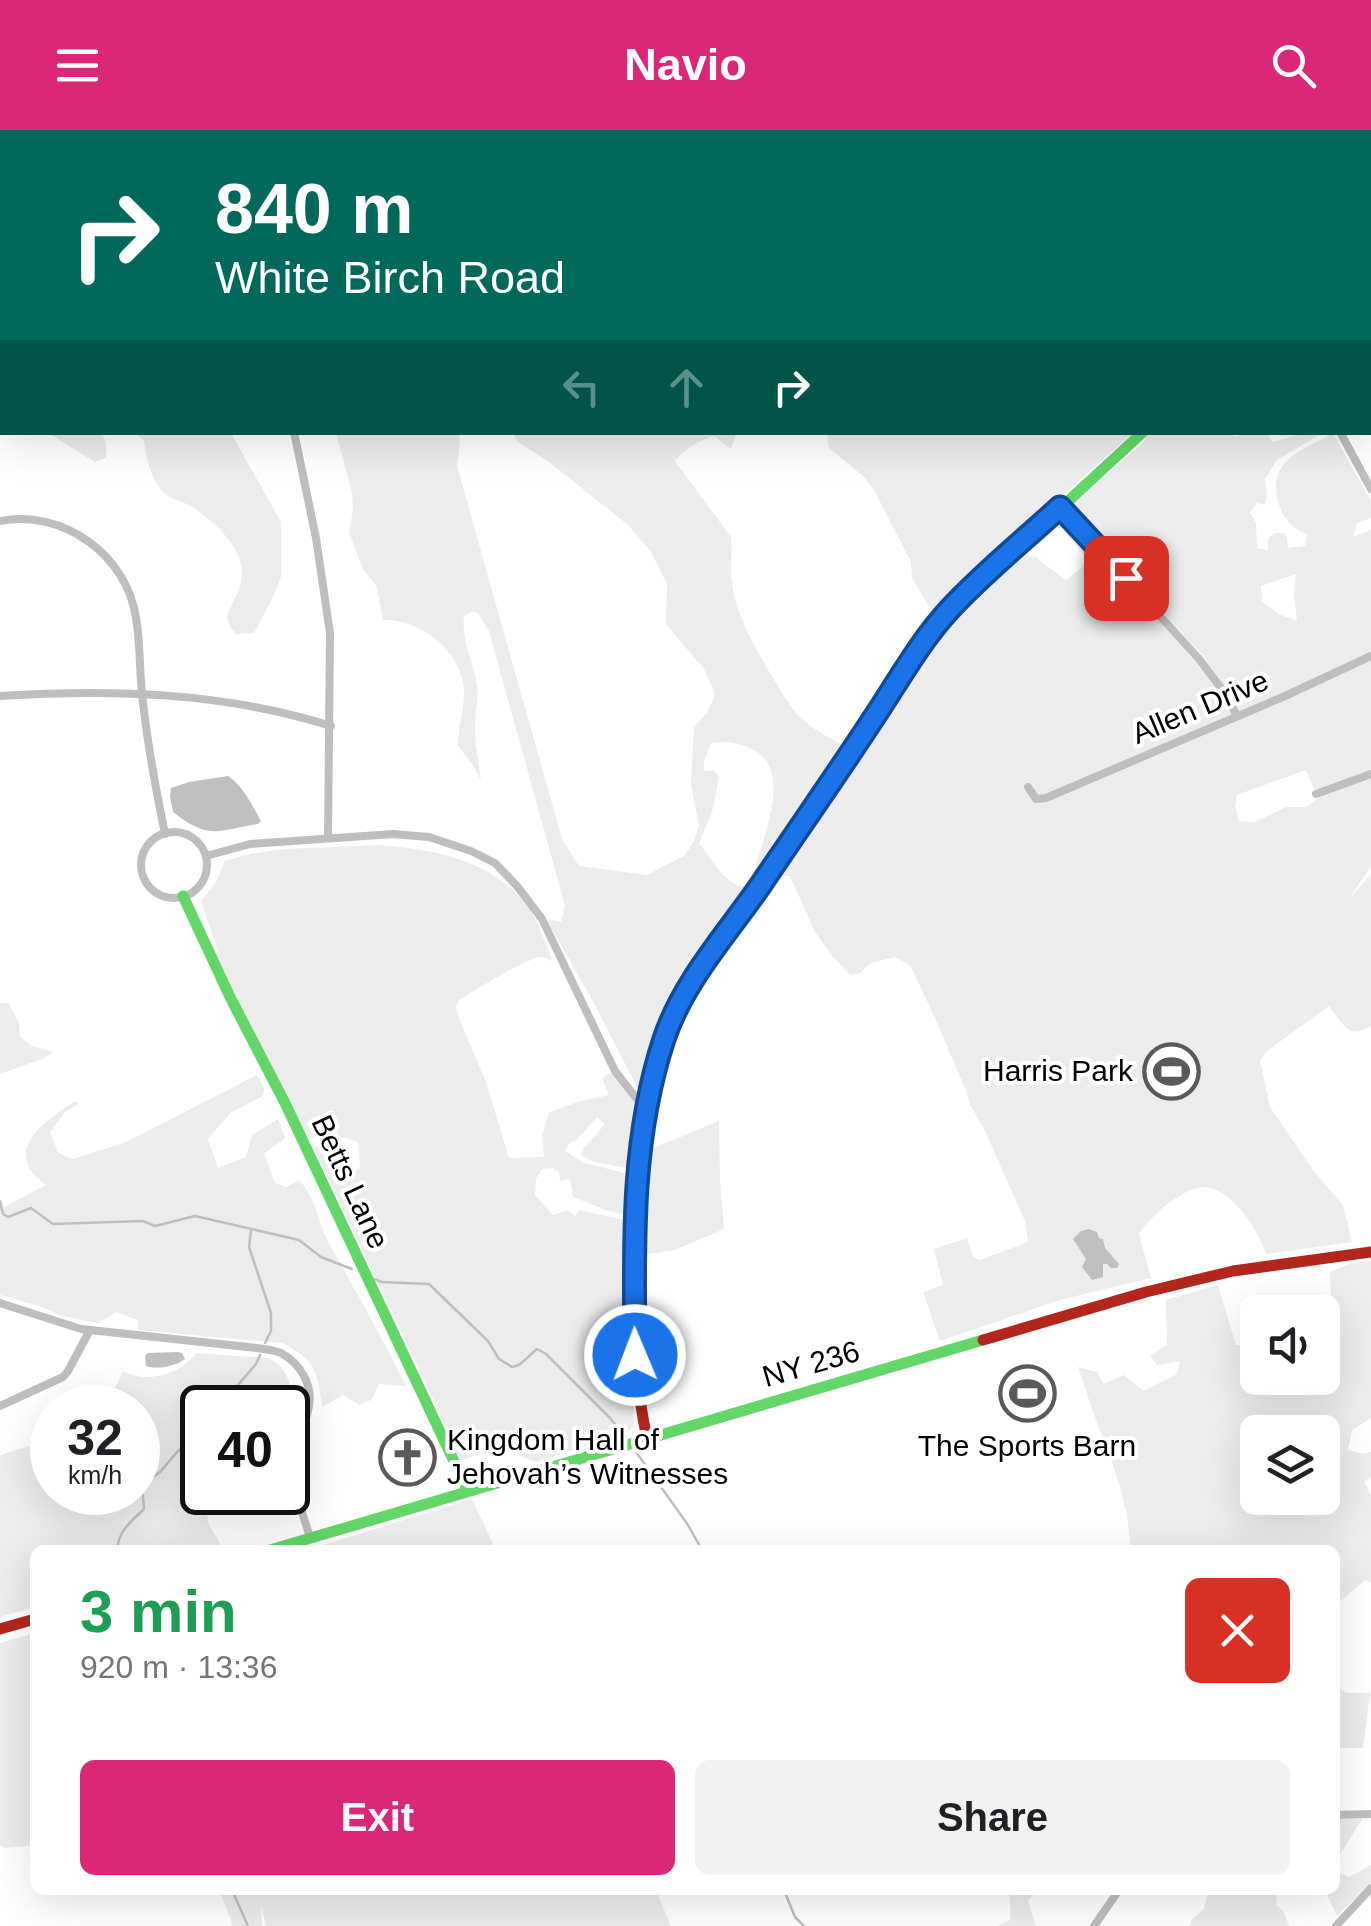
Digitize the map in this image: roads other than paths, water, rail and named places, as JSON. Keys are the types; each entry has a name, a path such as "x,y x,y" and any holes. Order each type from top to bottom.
{"street":[{"path":"295,435 330,633 328,837"},
{"path":"646,1438 635,1355 637,1168 645,1109 665,1035 689,984 837,774 921,645 949,610 1141,435"},
{"path":"1342,435 1371,489"},
{"path":"1060,507 1199,659 1238,716"},
{"path":"0,522 36,519 65,528 88,540 120,575 134,606 150,760 165,834"},
{"name":"Allen Drive","path":"1028,787 1036,799 1046,798 1371,656"},
{"path":"0,696 141,693 254,705 331,726"},
{"path":"1316,794 1371,774"},
{"path":"165,834 188,835 206,856 205,876 193,892 182,896 156,892 143,876 142,857 146,848 165,834"},
{"path":"206,856 250,844 393,834 429,837 495,864 542,919 615,1071 645,1109"},
{"name":"Betts Lane","path":"182,896 468,1490"},
{"name":"NY 236","path":"287,1545 1146,1292 1233,1271 1371,1252"},
{"path":"0,1303 90,1330 258,1348 279,1352 293,1362 302,1372 310,1394 293,1466 310,1538"},
{"path":"0,1406 63,1377 90,1330"},
{"path":"0,1630 30,1621"},
{"path":"1340,1815 1371,1814"},
{"path":"1336,1926 1371,1888"},
{"path":"1094,1926 1116,1895"}],"waterway":[{"path":"0,1201 3,1214 8,1217 31,1208 53,1224 143,1221 155,1226 195,1216 299,1240 321,1257 352,1269"},
{"path":"251,1230 249,1247 271,1313 271,1331 265,1343"},
{"path":"374,1279 429,1284 488,1341 499,1359 512,1367 537,1349 546,1354 625,1437"},
{"path":"238,1385 260,1355"},
{"path":"634,1449 699,1545"},
{"path":"118,1545 123,1531 144,1509 142,1485 180,1450"},
{"path":"234,1895 248,1926"},
{"path":"786,1895 795,1917 804,1926"}],"place":[{"name":"Harris Park","path":"1172,1071"},
{"name":"The Sports Barn","path":"1027,1394"},
{"name":"Kingdom Hall of Jehovah’s Witnesses","path":"408,1457"}]}
